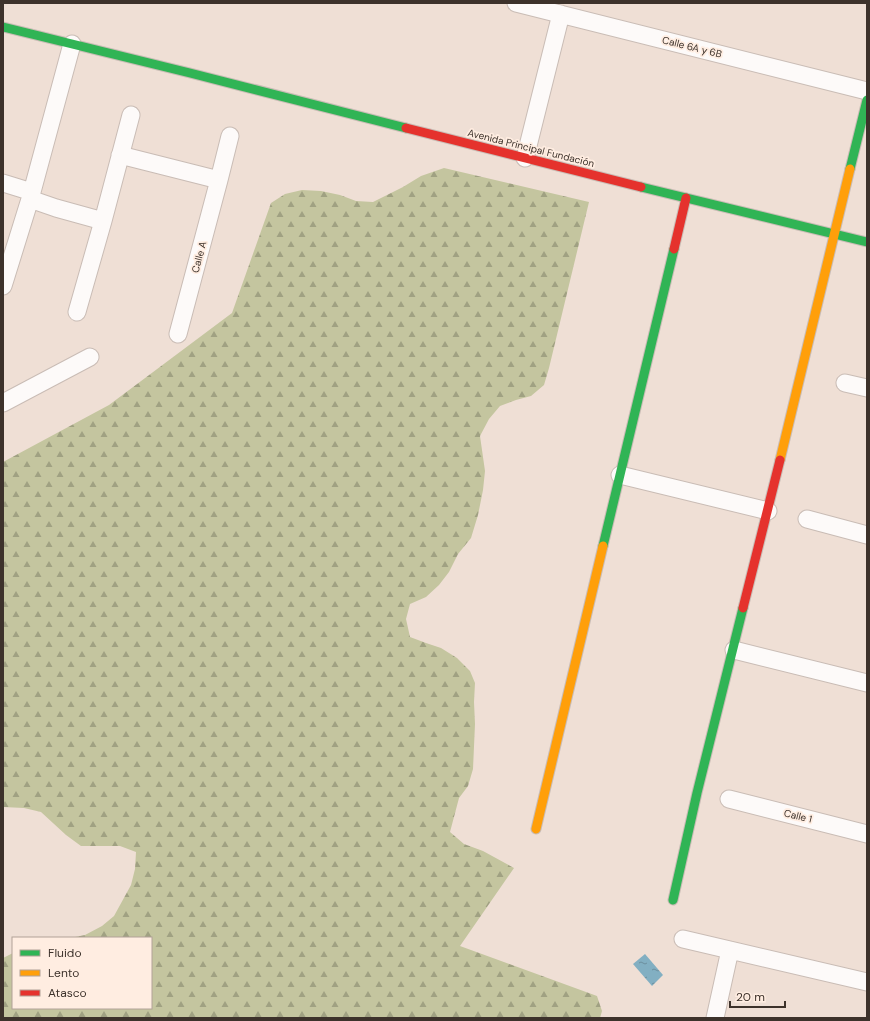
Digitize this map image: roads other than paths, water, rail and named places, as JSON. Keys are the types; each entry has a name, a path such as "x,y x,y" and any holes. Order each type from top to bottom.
{"street":[{"name":"Calle 6A y 6B","path":"516,3 867,91"},
{"path":"525,158 561,14"},
{"name":"Avenida Principal Fundación","path":"3,27 190,72 525,158 867,242"},
{"path":"3,286 31,196 72,44"},
{"path":"673,900 867,100"},
{"path":"78,312 131,115"},
{"name":"Calle A","path":"178,334 220,180 230,136"},
{"path":"120,155 220,180"},
{"path":"3,183 56,208 103,221"},
{"path":"536,829 686,198"},
{"path":"3,403 90,357"},
{"path":"845,383 867,388"},
{"path":"620,475 768,511"},
{"path":"807,519 867,535"},
{"path":"734,650 867,683"},
{"name":"Calle 1","path":"729,799 867,834"},
{"path":"683,939 867,982"},
{"path":"715,1018 730,950"}],"water":[{"path":"645,954 663,975 652,986 633,964"}]}
